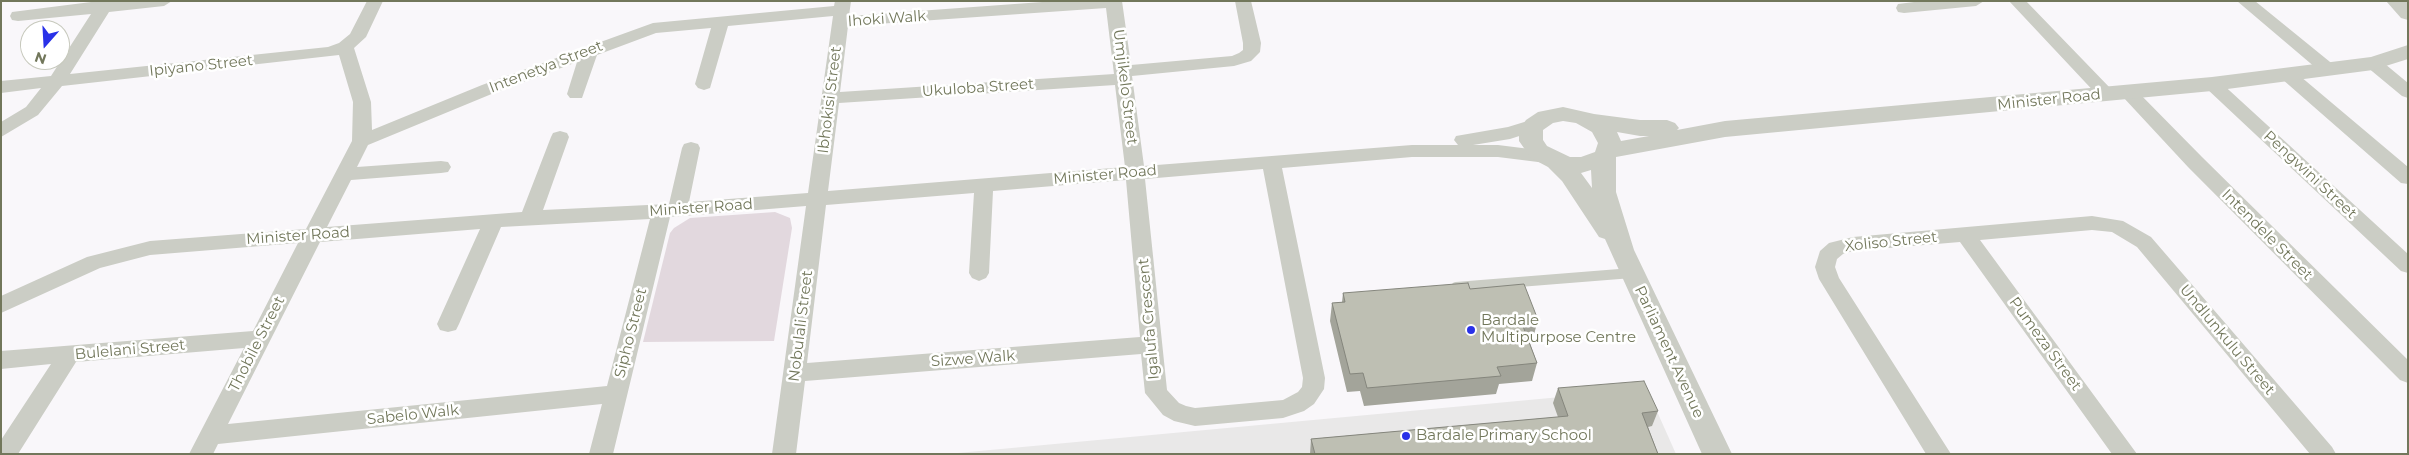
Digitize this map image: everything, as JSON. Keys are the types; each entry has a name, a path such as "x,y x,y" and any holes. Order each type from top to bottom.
{"street":[{"path":"18,16 105,4 164,1"},
{"path":"315,235 361,141 363,124 362,102 345,47 357,37 375,1"},
{"name":"Umjikelo Street","path":"1114,1 1135,172"},
{"name":"Ihoki Walk","path":"842,11 1114,1"},
{"name":"Ukuloba Street","path":"831,98 1124,75 1234,61 1245,58 1251,52 1252,43 1243,1"},
{"path":"1904,8 1976,1"},
{"path":"2017,1 2106,94"},
{"path":"2245,1 2329,70"},
{"path":"2396,1 2408,14"},
{"path":"1,131 32,111 56,81 105,4"},
{"name":"Intenetya Street","path":"361,141 589,51 653,28 842,11"},
{"name":"Ibhokisi Street","path":"817,199 842,11"},
{"path":"704,84 721,21"},
{"name":"Ipiyano Street","path":"1,86 318,54 345,47"},
{"path":"576,94 589,51"},
{"name":"Minister Road","path":"1590,121 1640,128 1725,129 2212,84 2373,63 2408,52"},
{"path":"2373,63 2408,92"},
{"name":"Minister Road","path":"2373,63 2408,65"},
{"path":"2288,74 2408,178"},
{"name":"Pengwini Street","path":"2212,84 2408,266"},
{"name":"Intendele Street","path":"2129,93 2195,162 2408,374"},
{"path":"1572,115 1590,121 1607,135 1610,143 1605,155 1582,166 1551,159 1539,152 1531,141 1531,130 1534,125 1546,117 1572,115"},
{"name":"Minister Road","path":"1412,151 1510,133 1534,125"},
{"name":"Minister Road","path":"1605,155 1725,129"},
{"path":"530,218 560,137"},
{"name":"Sipho Street","path":"601,454 616,394 669,211 691,148"},
{"name":"Minister Road","path":"1,305 94,262 133,251 530,218 669,211 1412,151 1498,151 1551,159"},
{"name":"Parliament Avenue","path":"1605,155 1604,192 1626,261"},
{"name":"Parliament Avenue","path":"1551,159 1578,186 1626,261 1717,454"},
{"name":"Igalufa Crescent","path":"1135,172 1156,393 1171,409 1195,417 1283,409 1296,405 1306,398 1313,388 1314,378 1271,163"},
{"path":"344,174 441,167"},
{"path":"979,273 984,185"},
{"name":"Nobulali Street","path":"784,454 796,373 817,199"},
{"path":"448,324 493,222"},
{"name":"Xoliso Street","path":"1938,454 1829,279 1825,267 1827,256 1836,248 1853,244 2092,223 2110,225 2127,230"},
{"name":"Undlunkulu Street","path":"2127,230 2144,242 2324,454"},
{"name":"Thobile Street","path":"205,445 258,340 315,235"},
{"name":"Pumeza Street","path":"1966,235 2125,454"},
{"name":"Bulelani Street","path":"1,360 258,340"},
{"name":"Sizwe Walk","path":"796,373 1151,345"},
{"path":"5,454 68,356"},
{"name":"Sabelo Walk","path":"205,445 616,394"}],"lane":[{"path":"1443,288 1626,261"}],"shaded area":[{"path":"775,212 790,218 792,228 774,341 643,342 670,233 674,228 690,218"},
{"name":"Bardale Primary School","path":"1647,389 1676,454 947,454"}],"building":[{"path":"1468,283 1470,289 1524,284 1538,320 1521,321 1537,363 1497,367 1501,376 1367,388 1363,373 1350,374 1332,303 1345,302 1343,293"},
{"path":"1644,381 1658,411 1642,413 1658,454 1315,454 1311,439 1568,416 1558,388"}],"place":[{"name":"Bardale Multipurpose Centre","path":"1471,330"},
{"name":"Bardale Primary School","path":"1406,436"}]}
